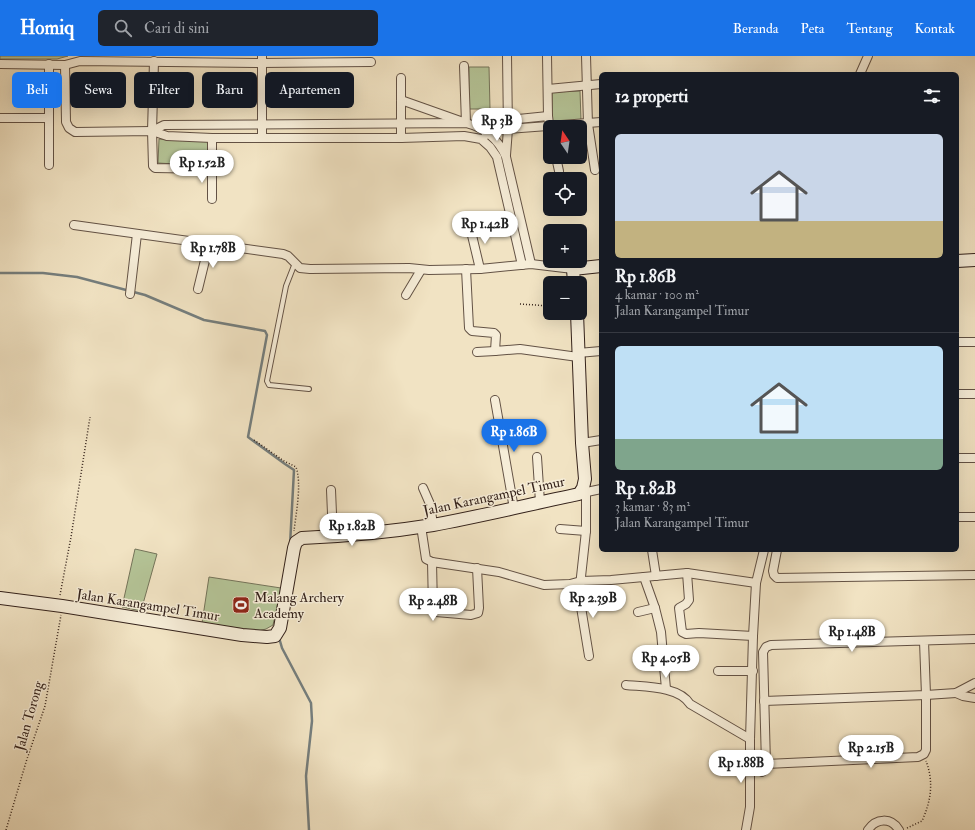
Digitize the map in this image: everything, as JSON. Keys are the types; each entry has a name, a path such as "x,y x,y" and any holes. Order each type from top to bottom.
{"street":[{"path":"506,157 508,129 507,56"},
{"path":"547,56 548,120"},
{"path":"586,56 588,124 595,170"},
{"path":"861,72 868,56"},
{"path":"0,64 65,65 80,59 154,62 175,59 371,62"},
{"path":"262,60 262,138"},
{"path":"154,62 152,164 155,168 212,169"},
{"path":"49,64 49,164"},
{"path":"65,65 66,122 69,128 75,132 152,131 167,136 212,138 401,138 464,136 481,139 490,147 497,157 522,265"},
{"path":"464,66 466,123"},
{"path":"401,78 401,138"},
{"path":"548,88 599,84"},
{"path":"401,100 476,126 488,132 497,140 506,157 531,264"},
{"path":"508,120 548,116"},
{"path":"0,118 49,118"},
{"path":"588,124 599,122"},
{"path":"152,131 164,125 466,123"},
{"path":"481,139 488,132 493,130 543,129"},
{"path":"212,138 212,199"},
{"path":"558,164 559,171"},
{"path":"74,225 283,254 288,256 300,268 319,270 397,268 421,270 466,269 531,264 573,269 599,266"},
{"path":"470,227 480,268"},
{"path":"130,290 137,234"},
{"path":"198,289 209,244"},
{"path":"959,261 975,260"},
{"path":"466,269 469,328 472,331 494,333 496,335 495,351"},
{"path":"573,269 574,276"},
{"path":"406,295 421,270"},
{"name":"Jalan Karangampel Timur","path":"0,598 60,605 267,638 275,636 280,628 296,542 302,538 332,537 427,525 514,509 583,493 585,479 582,443 577,320"},
{"path":"959,342 975,342"},
{"path":"477,352 520,349 578,355 599,351"},
{"path":"959,394 975,394"},
{"path":"495,400 514,509"},
{"path":"582,443 599,440"},
{"path":"537,457 540,502"},
{"path":"959,458 975,458"},
{"path":"423,488 430,504 427,525 426,559 432,562 499,572 544,585 687,573 756,583"},
{"path":"589,656 579,595 586,531 583,493 599,489"},
{"path":"331,490 332,537"},
{"path":"959,517 975,517"},
{"path":"560,529 586,531"},
{"path":"652,552 656,576"},
{"path":"746,830 750,807 750,739 756,583 764,552"},
{"path":"777,552 773,571 777,578 975,575"},
{"path":"432,562 433,608 436,612 471,615 478,613 477,568"},
{"path":"687,573 689,600 686,604 679,608 682,632 686,634 699,633 753,636"},
{"path":"644,577 655,608 663,648 666,689"},
{"path":"638,612 655,608"},
{"path":"766,764 763,652 766,647 975,639"},
{"path":"762,772 762,767 766,764 921,756 926,750 924,641"},
{"path":"718,670 753,671"},
{"path":"764,701 956,693 975,683"},
{"path":"626,685 666,689 686,698 690,704 750,739"},
{"path":"956,693 975,698"},
{"path":"868,830 874,823 885,820 892,822 901,830"}],"lane":[{"path":"295,263 286,286 267,381 269,385 309,389"}],"path":[{"path":"520,304 543,306"},
{"name":"Jalan Torong","path":"6,830 45,706 52,674 60,605 90,417"},
{"path":"254,440 284,461 296,466 298,489 294,536 296,542"},
{"path":"901,830 922,821 932,790 931,778 926,761 921,756"}],"green space":[{"path":"0,56 68,56 57,59 0,59"},
{"path":"469,67 489,67 490,109 469,109"},
{"path":"580,91 581,120 552,120 552,92"},
{"path":"159,139 208,141 208,166 158,163"},
{"path":"135,549 157,554 141,611 122,607"},
{"name":"Malang Archery Academy","path":"209,577 281,588 273,625 258,631 202,623"}],"waterway":[{"path":"0,273 43,273 77,277 145,295 204,320 265,331 267,335 248,437 294,470 290,545"},
{"path":"280,641 282,648 311,703 312,721 306,776 309,830"}],"place":[{"name":"Malang Archery Academy","path":"241,605"}]}
